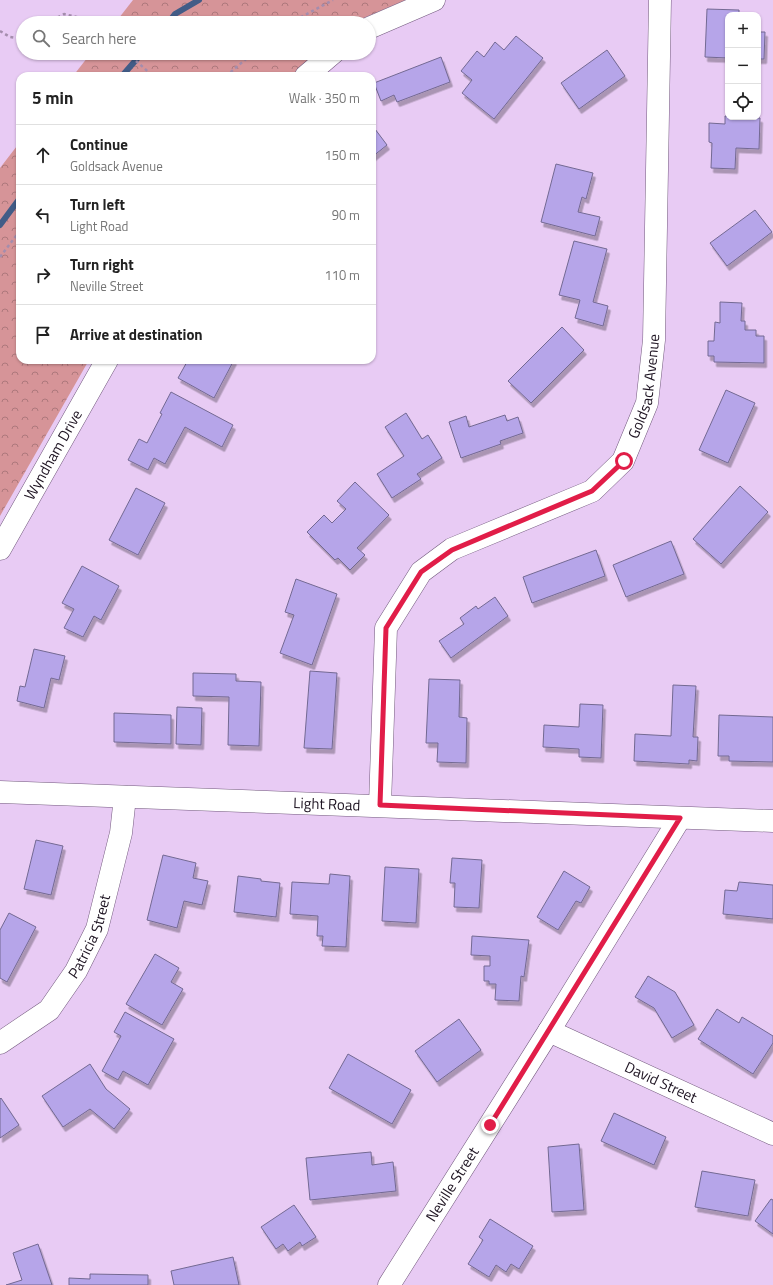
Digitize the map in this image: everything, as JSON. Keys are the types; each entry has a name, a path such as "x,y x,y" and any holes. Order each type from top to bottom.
{"street":[{"path":"376,25 434,0"},
{"name":"Goldsack Avenue","path":"380,805 386,628 421,572 452,550 592,491 624,461 647,403 654,340 660,0"},
{"path":"311,72 325,60"},
{"name":"Wyndham Drive","path":"0,549 105,364"},
{"name":"Light Road","path":"0,792 380,805 773,821"},
{"name":"Patricia Street","path":"0,1043 49,1010 76,971 97,928 121,833 125,797"},
{"name":"Neville Street","path":"389,1285 549,1031 680,818"},
{"name":"David Street","path":"549,1031 773,1134"}],"path":[{"path":"303,16 333,0"},
{"path":"60,16 64,14 72,16"},
{"path":"0,31 10,37 16,38"},
{"path":"135,60 148,72"},
{"path":"231,72 245,60"},
{"path":"0,257 16,236"}],"green space":[{"path":"133,0 406,0 368,16 120,16"},
{"path":"86,60 309,60 296,72 76,72"},
{"path":"16,147 16,364 87,364 0,516 0,168"}],"building":[{"path":"707,9 739,10 739,12 725,12 725,58 705,57"},
{"path":"761,32 765,32 764,59 761,59"},
{"path":"516,36 543,58 494,119 462,93 472,80 461,71 477,51 484,57 495,42 504,50"},
{"path":"607,50 625,76 579,109 561,83"},
{"path":"441,57 450,82 397,102 394,95 381,101 376,88 376,82"},
{"path":"725,120 760,120 759,149 736,148 735,169 711,168 712,143 709,142 709,123 725,124"},
{"path":"376,130 387,145 376,154"},
{"path":"556,164 593,173 586,199 582,197 578,212 600,217 595,236 541,222"},
{"path":"755,210 772,232 727,266 710,243"},
{"path":"574,241 607,249 593,302 608,306 603,326 575,318 580,300 559,295"},
{"path":"720,302 742,303 741,321 745,321 745,330 756,330 756,336 764,336 764,363 714,362 714,356 708,356 708,341 714,341 715,322 720,323"},
{"path":"562,327 584,350 531,403 508,381"},
{"path":"186,364 232,364 214,398 178,378"},
{"path":"726,390 755,403 728,463 699,450"},
{"path":"171,392 233,425 222,447 185,427 165,464 154,458 148,470 128,460 139,439 147,443 162,414 160,413"},
{"path":"406,413 422,439 428,435 442,458 417,474 421,479 392,498 377,474 404,456 385,427"},
{"path":"505,415 507,421 518,417 523,433 500,441 501,444 461,458 449,422 466,416 469,427"},
{"path":"355,482 389,515 357,548 365,555 350,570 338,558 335,560 307,532 324,515 332,523 346,509 337,501"},
{"path":"740,486 768,512 721,564 693,539"},
{"path":"136,488 165,503 138,555 109,540"},
{"path":"671,541 684,574 626,597 613,565"},
{"path":"596,550 605,576 532,603 523,577"},
{"path":"82,566 119,586 101,620 94,616 83,637 64,628 74,609 62,603"},
{"path":"296,579 337,594 312,665 280,653 294,615 285,612"},
{"path":"495,597 508,616 451,658 439,641 464,624 460,618 476,606 478,609"},
{"path":"34,649 65,656 59,680 51,678 44,708 17,701 20,686 25,687"},
{"path":"310,671 337,673 332,749 304,748"},
{"path":"193,673 236,674 236,681 261,682 259,746 228,745 229,697 193,696"},
{"path":"429,679 460,680 459,717 467,718 466,763 437,762 438,743 426,743"},
{"path":"673,685 696,686 693,737 698,737 697,761 689,760 689,764 634,761 635,734 671,736"},
{"path":"580,704 603,705 601,758 579,757 579,749 543,747 544,725 579,727"},
{"path":"177,707 202,708 201,745 176,744"},
{"path":"114,713 171,715 171,744 114,742"},
{"path":"719,715 773,717 773,762 729,761 729,756 718,756"},
{"path":"36,840 63,846 51,895 24,889"},
{"path":"163,855 196,863 193,878 208,881 202,905 184,901 177,928 147,920"},
{"path":"452,858 482,860 479,908 454,907 455,883 450,883"},
{"path":"385,867 419,869 416,923 382,921"},
{"path":"564,871 590,887 581,903 576,901 558,930 537,917"},
{"path":"330,874 350,876 346,947 322,946 323,936 317,936 318,916 290,914 292,882 329,884"},
{"path":"238,876 280,883 276,917 234,912"},
{"path":"739,882 773,885 773,919 723,914 725,890 737,891"},
{"path":"9,913 36,927 7,982 0,978 0,930"},
{"path":"472,936 529,940 524,977 521,976 519,1001 495,1000 496,984 489,984 489,981 484,981 484,966 490,966 490,956 471,955"},
{"path":"155,954 179,968 171,982 183,989 162,1025 126,1004"},
{"path":"648,976 675,992 694,1025 672,1038 654,1008 635,997"},
{"path":"717,1009 739,1023 742,1017 773,1036 773,1043 753,1074 698,1039"},
{"path":"125,1012 174,1039 148,1085 123,1071 118,1080 102,1071 121,1036 114,1032"},
{"path":"459,1019 481,1050 437,1082 415,1051"},
{"path":"348,1054 411,1090 392,1124 329,1088"},
{"path":"90,1064 106,1089 130,1109 114,1129 90,1109 63,1127 42,1096"},
{"path":"1,1098 19,1125 0,1138 0,1099"},
{"path":"614,1113 666,1137 654,1165 601,1141"},
{"path":"579,1144 584,1210 552,1212 548,1147"},
{"path":"371,1152 372,1165 393,1162 396,1191 310,1200 306,1158"},
{"path":"702,1171 755,1180 748,1216 695,1207"},
{"path":"771,1199 773,1200 773,1234 755,1221"},
{"path":"294,1205 316,1237 302,1246 300,1242 288,1251 283,1244 276,1249 261,1227"},
{"path":"490,1219 533,1246 519,1269 511,1264 506,1272 496,1265 489,1277 468,1264 483,1240 479,1237"},
{"path":"38,1244 52,1285 6,1285 22,1280 13,1253"},
{"path":"233,1257 239,1285 174,1285 171,1271"},
{"path":"90,1274 148,1275 148,1285 69,1285 69,1278 90,1279"}],"waterway":[{"path":"173,16 199,0"},
{"path":"125,72 136,60"},
{"path":"0,225 16,203"}],"route":[{"path":"490,1125 680,818 380,805 386,628 421,572 452,550 592,491 624,461"}]}
